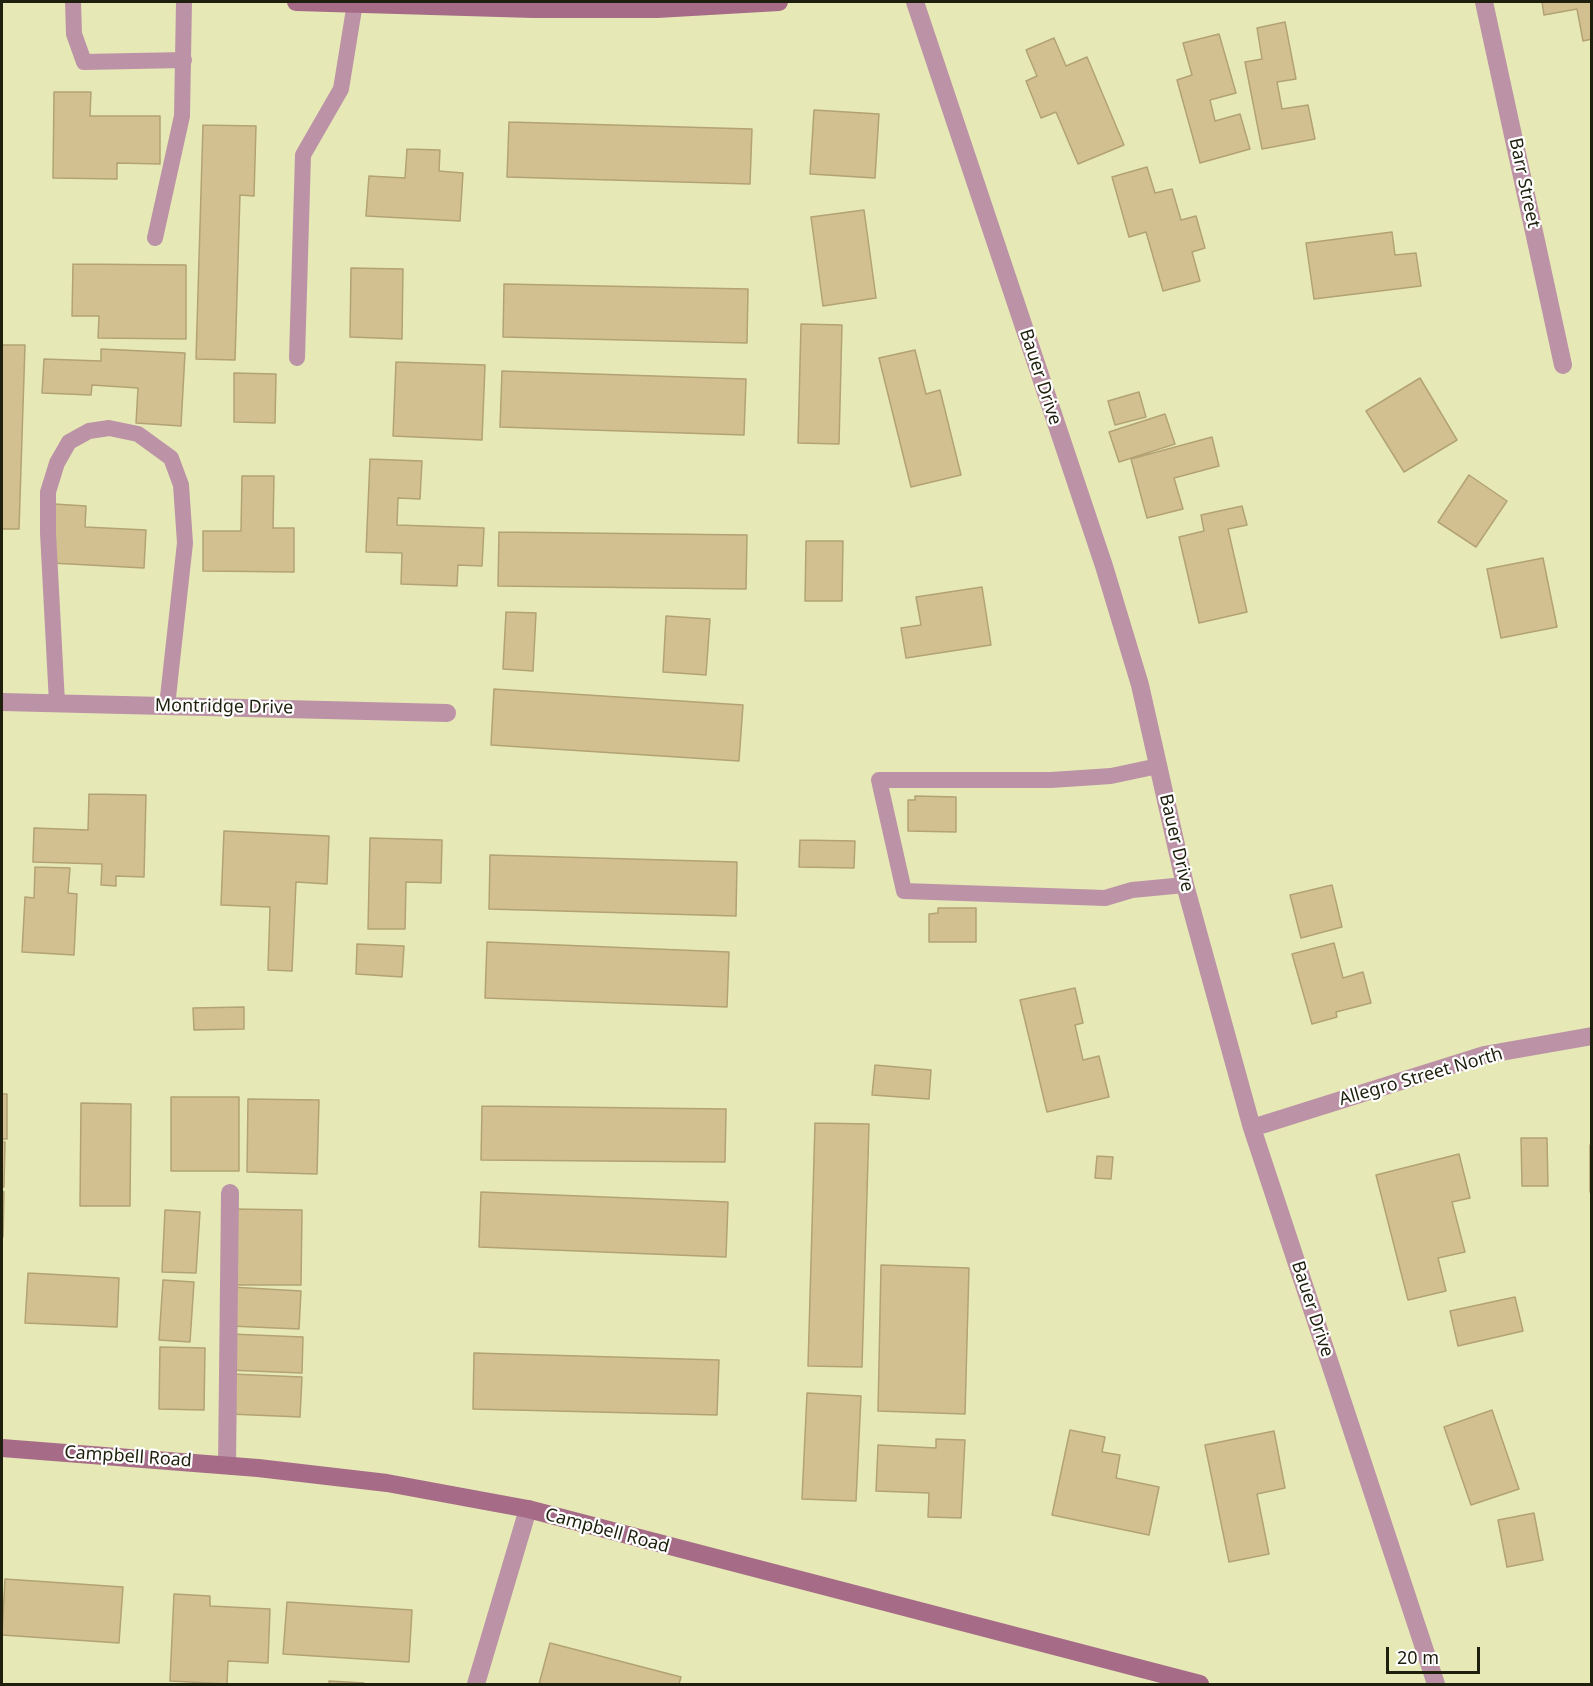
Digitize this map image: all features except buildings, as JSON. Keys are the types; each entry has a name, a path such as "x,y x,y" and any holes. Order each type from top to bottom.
{"street":[{"path":"296,2 533,9 657,9 779,2"},
{"name":"Bauer Drive","path":"915,2 1104,566 1140,685 1185,885 1252,1128 1436,1684"},
{"name":"Barr Street","path":"1484,2 1563,366"},
{"name":"Montridge Drive","path":"2,702 447,713"},
{"name":"Allegro Street North","path":"1252,1128 1484,1055 1592,1036"},
{"path":"227,1465 230,1193"},
{"name":"Campbell Road","path":"2,1448 227,1465 387,1483 528,1509 1200,1684"},
{"path":"476,1684 528,1509"}],"lane":[{"path":"73,2 74,34 84,62 184,60"},
{"path":"155,238 183,116 184,2"},
{"path":"297,358 303,155 341,89 355,2"},
{"path":"57,703 48,492 57,463 69,442 89,431 109,428 138,434 171,458 181,485 184,543 167,706"},
{"path":"1158,766 1111,776 1051,780 879,780 904,891 1105,898 1132,890 1185,885"}]}
